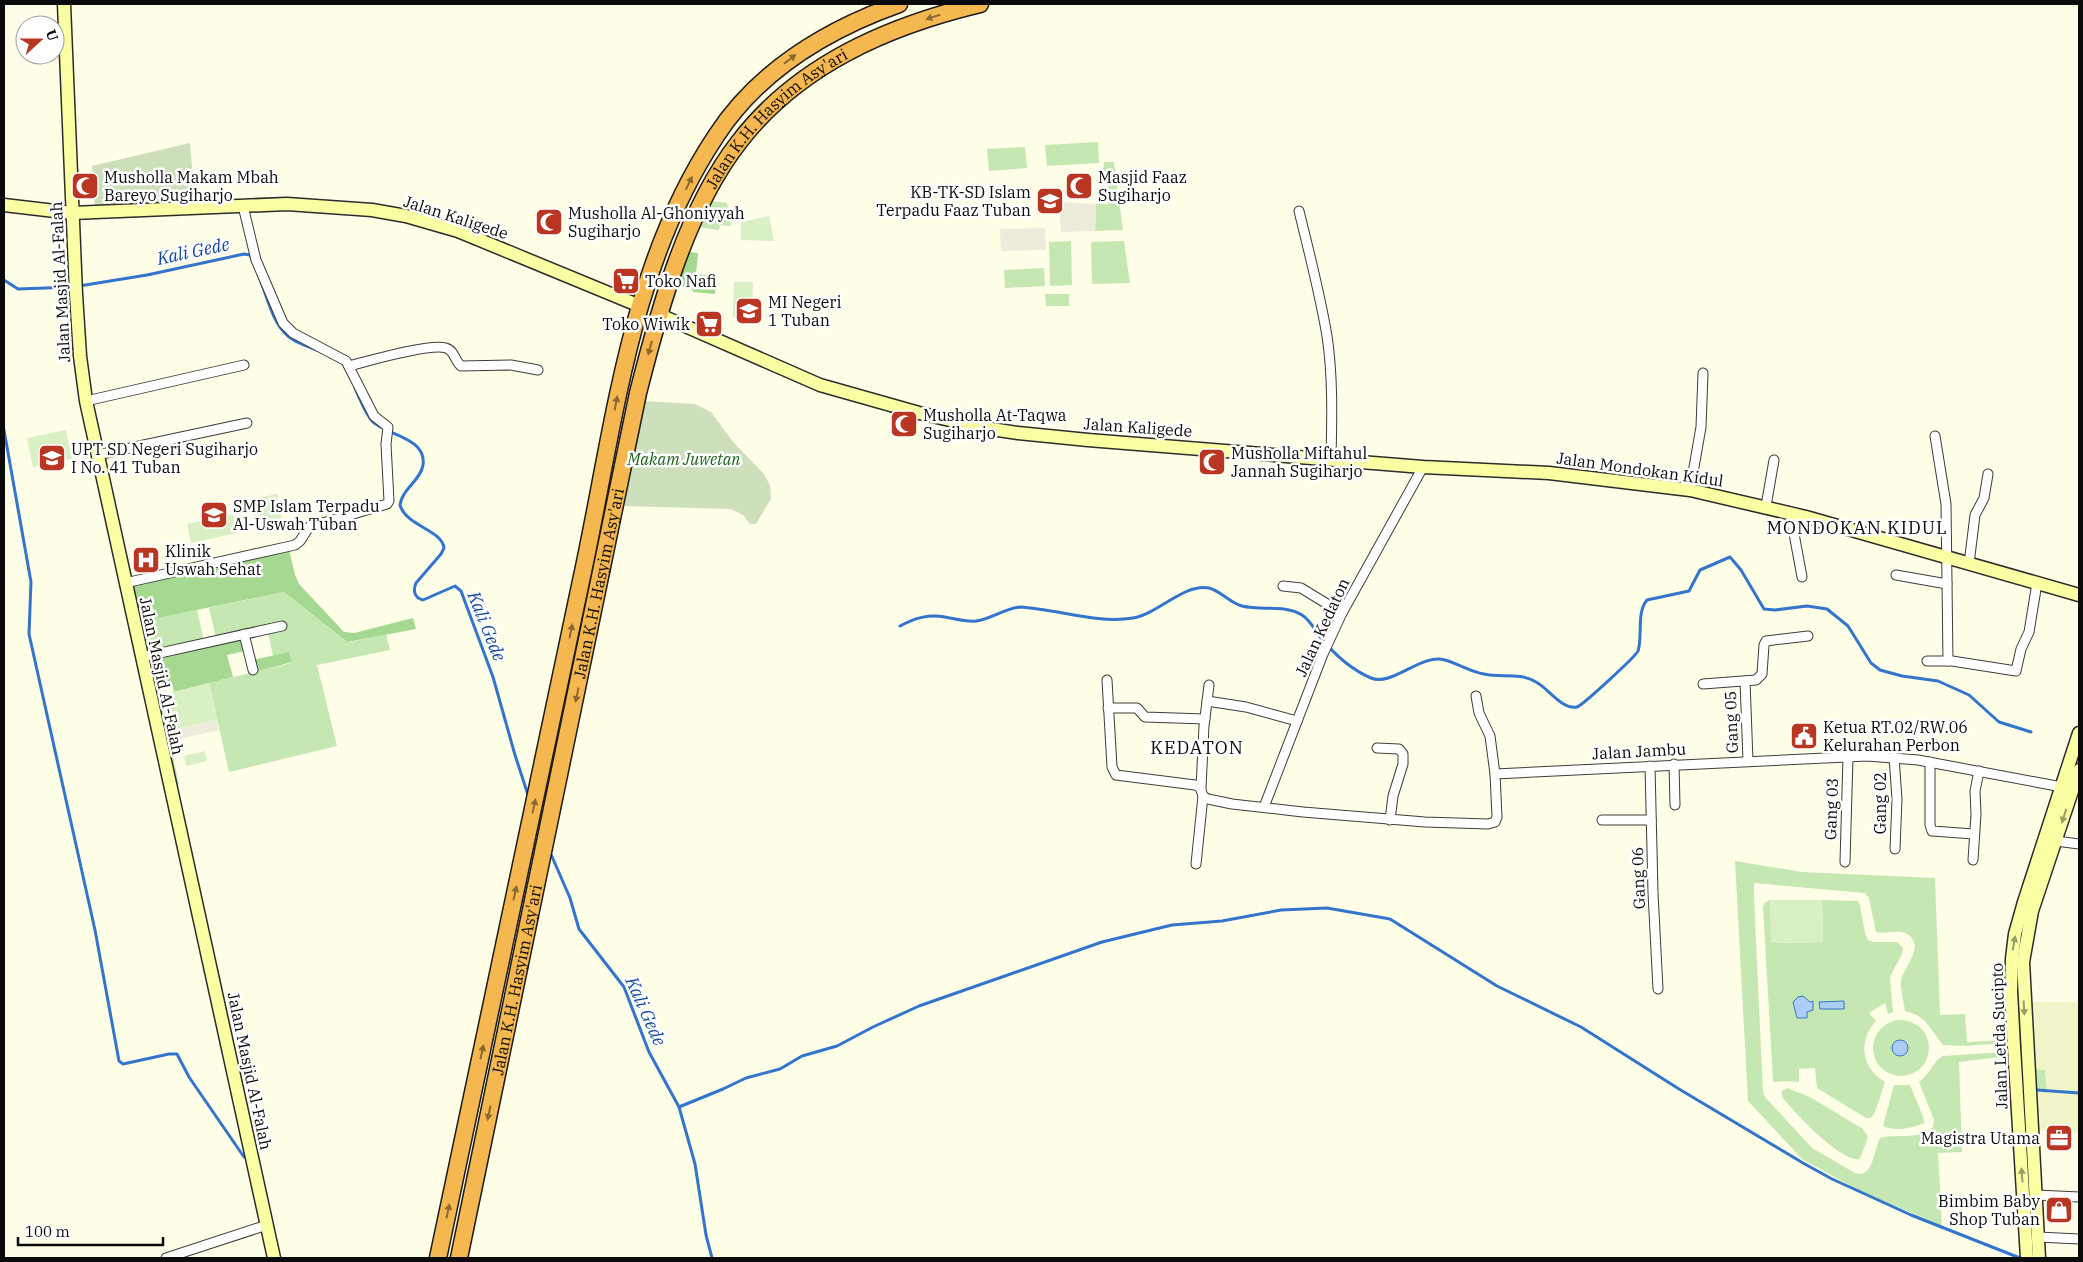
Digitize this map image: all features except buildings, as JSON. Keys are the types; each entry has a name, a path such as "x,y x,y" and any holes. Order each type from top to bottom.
{"highway":[{"name":"Jalan K.H. Hasyim Asy'ari","path":"438,1258 592,532 621,380 640,306 665,235 692,176 716,135 741,102 764,80 816,41 842,27 899,4"},
{"name":"Jalan K.H. Hasyim Asy'ari","path":"459,1258 633,418 646,362 683,247 702,203 729,156 759,118 792,88 851,49 916,23 980,4"},
{"path":"592,532 594,540 598,542 601,540 622,433 625,426 633,418"}],"street":[{"name":"Jalan Masjid Al-Falah","path":"64,4 76,294 80,356 86,401 274,1258"},
{"name":"Jalan Kaligede","path":"4,205 72,213 296,204 342,206 390,212 478,238 640,306"},
{"path":"125,583 294,545 300,541 309,527 388,504 390,501 387,425 374,416 349,366 340,356 293,333 283,323 256,260 243,206"},
{"path":"1299,211 1318,289 1327,337 1332,396 1331,459"},
{"name":"Jalan Kaligede","path":"660,315 820,385 938,418 1018,434 1423,468"},
{"path":"349,366 407,352 442,348 450,350 461,366 511,365 538,370"},
{"path":"86,401 244,365"},
{"path":"1690,490 1701,428 1703,373"},
{"path":"97,455 247,423"},
{"path":"1935,436 1946,504 1948,661"},
{"path":"1766,506 1774,460"},
{"name":"Jalan Mondokan Kidul","path":"1423,468 1548,474 1690,490 1790,512 2079,595"},
{"name":"Jalan Kedaton","path":"1264,808 1330,638 1423,468"},
{"path":"1969,564 1974,515 1984,498 1988,474"},
{"path":"1790,512 1802,577"},
{"path":"1896,575 1947,584"},
{"path":"1927,661 1948,661 2016,671 2020,650 2029,632 2037,583"},
{"path":"1283,586 1301,588 1342,613"},
{"path":"142,657 282,626"},
{"path":"244,634 252,670"},
{"name":"Gang 05","path":"1702,684 1756,680 1761,676 1766,641 1808,636"},
{"path":"1107,680 1112,768 1116,775 1195,785 1212,800 1232,804 1390,820 1464,824 1493,823 1498,814 1490,736 1480,713 1476,696"},
{"name":"Gang 05","path":"1745,681 1748,761"},
{"path":"1196,864 1209,684"},
{"path":"1207,701 1246,707 1297,720"},
{"path":"1108,708 1137,708 1145,717 1205,719"},
{"name":"Jalan Letda Sucipto","path":"2051,846 2062,787 2079,733"},
{"path":"1377,748 1399,749 1403,754 1403,764 1392,796 1390,820"},
{"name":"Gang 03","path":"1845,862 1848,757"},
{"name":"Jalan Jambu","path":"1495,774 1674,764 1894,757 2062,787"},
{"name":"Gang 02","path":"1894,757 1897,799 1894,849"},
{"path":"1930,762 1930,825 1932,831 1974,834"},
{"path":"1674,764 1675,805"},
{"name":"Gang 06","path":"1650,766 1658,989"},
{"name":"Jalan Letda Sucipto","path":"2040,1258 2036,1195 2020,1046 2011,986 2013,948 2021,912 2051,846 2079,770"},
{"path":"1973,860 1976,814 1975,791 1979,771"},
{"path":"1602,820 1651,820"},
{"path":"2051,846 2079,844"},
{"name":"Jalan Letda Sucipto","path":"2020,1046 2027,1258"},
{"path":"2036,1195 2079,1198"},
{"path":"166,1258 267,1225"},
{"path":"2038,1237 2079,1239"}],"green space":[{"path":"1098,142 1099,163 1047,166 1045,145"},
{"path":"190,143 195,203 95,208 92,166"},
{"path":"1025,147 1027,168 989,171 987,149"},
{"path":"1104,162 1114,162 1123,230 1095,231 1096,204 1108,204 1108,175 1103,175"},
{"path":"711,201 727,203 731,226 720,225 719,230 698,227"},
{"path":"769,216 774,241 741,240 741,222"},
{"path":"1071,241 1072,285 1050,286 1049,242"},
{"path":"1124,241 1130,283 1092,284 1091,242"},
{"path":"689,252 698,253 696,274 716,276 715,294 693,292 693,290 678,285"},
{"path":"1044,268 1045,286 1005,288 1004,270"},
{"path":"734,282 753,282 752,318 733,317"},
{"path":"1045,294 1069,294 1069,306 1046,306"},
{"name":"Makam Juwetan","path":"644,401 695,404 711,412 734,443 763,473 770,485 771,499 756,524 750,524 743,515 731,509 624,506"},
{"path":"66,430 72,459 33,467 27,438"},
{"path":"277,494 282,521 256,527 250,500"},
{"path":"233,514 237,533 191,543 187,524"},
{"path":"289,549 299,584 344,632 354,633 413,618 416,629 347,642 284,592 139,622 131,585"},
{"path":"284,592 344,640 350,642 386,634 390,650 317,665 337,746 229,772 209,683 291,663 289,652 273,656 268,633 147,659 139,622 197,610 204,641 216,638 209,608"},
{"path":"242,638 245,651 227,655 233,677 174,692 171,681 153,686 147,659"},
{"path":"289,652 292,662 255,672 253,660"},
{"path":"209,683 217,720 168,731 160,696"},
{"path":"160,696 179,784 175,785 155,697"},
{"path":"205,751 207,761 186,766 184,756"},
{"path":"1735,861 1802,872 1935,878 1940,1015 1965,1014 1967,1042 2008,1040 2006,1043 1962,1046 1943,1045 1925,1021 1917,1015 1905,1011 1901,980 1912,956 1914,944 1912,939 1904,933 1876,932 1869,898 1865,893 1754,883 1754,897 1763,1092 1765,1097 1812,1148 1855,1173 1861,1174 1866,1172 1872,1162 1880,1138 1921,1134 1933,1127 1934,1120 1919,1082 1940,1058 1943,1056 2004,1052 2009,1055 1959,1062 1962,1152 1938,1153 1942,1226 1860,1191 1802,1159 1748,1101"},
{"path":"1770,900 1772,943 1823,942 1822,900 1858,901 1868,940 1874,942 1897,942 1903,948 1902,954 1890,977 1893,1012 1888,1014 1885,1003 1869,1013 1876,1021 1866,1037 1865,1054 1871,1070 1885,1082 1875,1112 1871,1118 1866,1118 1817,1088 1815,1068 1799,1069 1799,1082 1774,1082 1773,1080 1763,907"},
{"path":"1770,900 1822,900 1823,942 1771,943"},
{"path":"2032,1002 2079,1002 2079,1133 2039,1130 2037,1090 2047,1091 2044,1069 2035,1069"},
{"path":"1896,1020 1906,1020 1921,1028 1927,1037 1929,1048 1927,1059 1921,1068 1906,1076 1896,1076 1885,1071 1878,1064 1873,1053 1873,1043 1878,1032 1885,1025"},
{"path":"2035,1069 2045,1070 2047,1091 2037,1090"},
{"path":"1894,1085 1910,1085 1924,1123 1904,1129 1892,1129 1883,1126"},
{"path":"1787,1088 1810,1097 1863,1129 1868,1137 1860,1159 1852,1158 1842,1153 1819,1136 1783,1098 1781,1092"}],"shaded area":[{"path":"1059,202 1096,204 1095,231 1061,232"},
{"path":"1045,228 1046,250 1001,251 1000,229"},
{"path":"217,720 219,730 170,741 168,731"}],"water":[{"path":"1803,996 1810,1002 1813,1001 1813,1010 1807,1012 1807,1018 1797,1018 1793,1002 1798,997"},
{"path":"1844,1001 1844,1009 1820,1009 1819,1002"},
{"path":"1900,1040 1908,1048 1900,1056 1892,1048"}],"waterway":[{"name":"Kali Gede","path":"79,286 147,275 244,254 250,255 253,262"},
{"name":"Kali Gede","path":"260,279 278,325 294,341 317,350"},
{"name":"Kali Gede","path":"4,280 18,289 73,287"},
{"name":"Kali Gede","path":"355,388 370,419 379,426 413,443 423,456 422,470 404,494 400,505 409,518 437,537 442,542 444,548 416,583 415,593 423,600 455,586 461,591 493,677 529,798"},
{"path":"4,430 31,582 29,634 95,930 119,1061 123,1064 177,1054 189,1077 244,1157"},
{"path":"900,626 927,616 976,621 1020,607 1091,618 1133,618 1152,611 1190,590 1209,588 1242,606 1288,610 1302,615 1310,622 1337,656 1371,678 1379,680 1388,678 1426,661 1445,660 1479,673 1530,679 1541,685 1566,705 1577,707 1609,680 1638,651 1642,611 1647,600 1689,591 1700,570 1730,557 1741,570 1764,609 1775,610 1807,606 1827,609 1848,626 1871,663 1880,670 1902,676 1938,681 1969,695 1999,722 2031,732"},
{"name":"Kali Gede","path":"550,852 570,898 579,929 624,987 649,1052 679,1107 695,1164 706,1235 712,1258"},
{"path":"679,1107 746,1078 780,1069 802,1056 837,1046 919,1006 1102,942 1172,925 1222,921 1281,910 1327,908 1390,919 1497,986 1581,1027 1679,1089 1832,1179 1911,1215 2020,1258"},
{"path":"2037,1090 2079,1093"}],"place":[{"name":"Musholla Makam Mbah Bareyo Sugiharjo","path":"85,186"},
{"name":"Masjid Faaz Sugiharjo","path":"1079,186"},
{"name":"KB-TK-SD Islam Terpadu Faaz Tuban","path":"1050,201"},
{"name":"Musholla Al-Ghoniyyah Sugiharjo","path":"549,222"},
{"name":"Toko Nafi","path":"626,281"},
{"name":"MI Negeri 1 Tuban","path":"749,311"},
{"name":"Toko Wiwik","path":"709,324"},
{"name":"Musholla At-Taqwa Sugiharjo","path":"904,424"},
{"name":"UPT SD Negeri Sugiharjo I No. 41 Tuban","path":"52,458"},
{"name":"Musholla Miftahul Jannah Sugiharjo","path":"1212,462"},
{"name":"SMP Islam Terpadu Al-Uswah Tuban","path":"214,515"},
{"name":"Klinik Uswah Sehat","path":"146,560"},
{"name":"Ketua RT.02/RW.06 Kelurahan Perbon","path":"1804,736"},
{"name":"Magistra Utama","path":"2059,1138"},
{"name":"Bimbim Baby Shop Tuban","path":"2059,1210"}],"district":[{"name":"MONDOKAN KIDUL","path":"1857,527"},
{"name":"KEDATON","path":"1197,747"}]}
